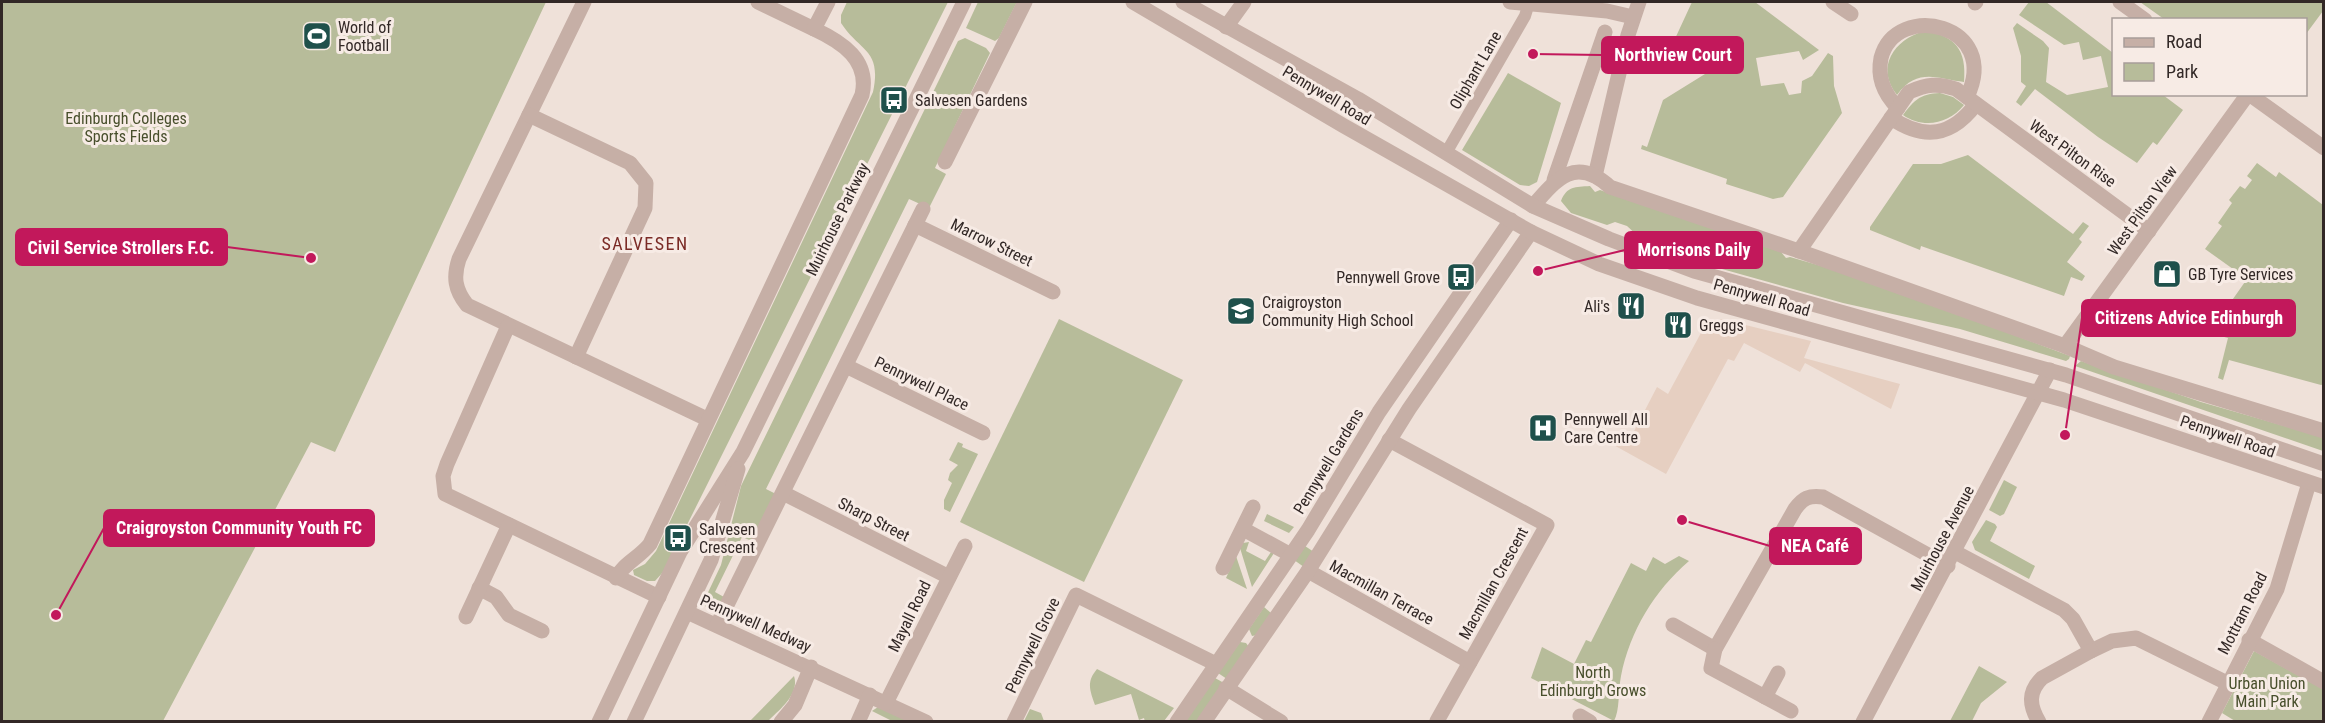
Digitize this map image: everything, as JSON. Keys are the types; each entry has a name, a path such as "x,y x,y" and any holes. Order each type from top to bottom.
{"street":[{"path":"584,2 455,271 455,283 460,296 467,305 707,419"},
{"path":"616,578 620,571 641,556 650,544 707,419 862,95 862,74 854,55 842,43 758,2"},
{"path":"814,29 828,2"},
{"name":"Muirhouse Parkway","path":"599,722 680,552 743,452 964,2"},
{"path":"945,162 1025,2"},
{"name":"Pennywell Road","path":"1133,2 1531,232 1599,264 1697,298 2038,393 2316,485"},
{"name":"Pennywell Road","path":"1183,2 1358,99 1533,206 1609,239 1694,271 2050,370 2324,464"},
{"path":"1226,27 1244,2"},
{"path":"1510,2 1607,11 1633,17"},
{"path":"1554,180 1575,173 1595,177 1633,17 1639,2"},
{"path":"1833,2 1851,14"},
{"path":"2120,2 2142,18"},
{"name":"Oliphant Lane","path":"1446,153 1526,16 1530,3"},
{"path":"1511,220 1533,206 1554,180 1605,32 1607,11"},
{"path":"1914,24 1942,25 1955,31 1965,41 1972,54 1975,69 1971,100 1959,123 1937,132 1921,132 1905,128 1884,89 1880,66 1882,54 1893,36 1914,24"},
{"name":"West Pilton Rise","path":"1799,251 1909,92 1924,85 1941,84 1956,89 2149,231"},
{"name":"West Pilton View","path":"2065,346 2247,96"},
{"path":"2251,96 2324,148"},
{"path":"530,116 630,163 646,183 645,208 576,357"},
{"name":"Pennywell Road","path":"1595,177 1610,187 1799,251 2065,346 2114,367 2324,431"},
{"path":"1204,722 1308,571 1389,440 1531,232 1534,219 1533,206"},
{"path":"717,625 923,209"},
{"name":"Pennywell Gardens","path":"1177,722 1291,555 1379,412 1511,220"},
{"name":"Marrow Street","path":"915,225 1053,292"},
{"path":"508,326 447,464 442,484 445,494 453,500 658,597"},
{"name":"Pennywell Place","path":"846,366 983,433"},
{"name":"Muirhouse Avenue","path":"1863,722 1948,566 2050,370"},
{"name":"Macmillan Crescent","path":"1389,440 1547,525 1437,720"},
{"name":"Muirhouse Parkway","path":"634,722 711,560 743,452"},
{"name":"Mottram Road","path":"2209,721 2248,640 2277,589 2316,485"},
{"name":"Sharp Street","path":"783,493 949,577"},
{"path":"1791,711 1711,668 1715,649 1801,500 1811,496 1822,497 1948,566"},
{"path":"1223,568 1253,507"},
{"path":"466,617 509,525"},
{"path":"1243,529 1291,555"},
{"name":"Mayall Road","path":"886,703 965,546"},
{"path":"1955,552 2064,610 2091,651"},
{"name":"Macmillan Terrace","path":"1308,571 1470,662"},
{"path":"479,588 496,597 509,615 542,631"},
{"name":"Pennywell Grove","path":"1014,722 1076,595 1216,664"},
{"name":"Pennywell Medway","path":"687,612 811,667 926,722"},
{"path":"1673,625 1715,649"},
{"path":"1238,632 1257,644"},
{"path":"2039,722 2031,702 2036,684 2042,678 2112,641 2136,638 2227,683"},
{"path":"2248,640 2324,682"},
{"name":"Pennywell Medway","path":"781,722 795,705 811,667"},
{"path":"1766,697 1778,673"},
{"path":"1226,688 1281,722"},
{"path":"858,722 870,695"}],"green space":[{"name":"Edinburgh Colleges Sports Fields","path":"2,2 546,2 335,452 311,442 163,721 2,721"},
{"path":"847,2 948,2 664,571 655,581 647,581 634,575 633,570 645,564 656,551 873,92 875,78 872,59 841,23 841,15"},
{"path":"978,2 1017,2 999,38 995,41 966,28"},
{"path":"1692,2 1755,2 1819,50 1803,60 1799,51 1756,58 1761,86 1784,83 1789,95 1801,93 1802,81 1812,76 1828,53 1833,56 1834,86 1842,113 1783,197 1773,199 1726,184 1727,179 1641,149 1642,145 1647,147 1663,100 1705,74 1667,56"},
{"path":"2029,2 2046,2 2112,52 2112,96 2164,96 2183,110 2157,145 2153,142 2137,163 2098,137 2035,89 2021,106 2016,102 2026,86 2021,82 2021,56 2013,28 2017,23 2043,41 2049,48 2046,82 2067,95 2108,87 2101,56 2083,60 2079,42 2064,45 2019,15"},
{"path":"2140,2 2323,2 2323,11 2307,33 2307,18 2163,18"},
{"path":"1924,31 1944,36 1957,46 1963,61 1964,82 1921,78 1913,80 1897,95 1888,74 1891,56 1904,41"},
{"path":"965,38 986,48 990,53 935,168 946,174 929,208 909,199 766,489 776,494 752,541 742,537 715,592 724,597 721,603 717,601 713,610 709,611 703,603 721,565 741,486 958,41"},
{"path":"1508,73 1561,103 1537,182 1529,186 1520,185 1462,150"},
{"path":"1940,93 1953,97 1964,105 1951,117 1935,122 1919,122 1903,115 1918,99"},
{"path":"1968,155 2073,234 2083,222 2089,226 2079,239 2082,242 2067,262 2085,276 2082,281 2071,277 2064,296 1921,246 1920,250 1870,230 1913,164 1941,164"},
{"path":"2257,163 2276,177 2279,172 2323,205 2324,384 2321,385 2229,360 2223,380 2218,378 2228,338 2209,333 2247,279 2205,249 2222,226 2218,223 2232,203 2229,200 2240,186 2245,189 2252,180 2247,176"},
{"path":"1590,186 1595,192 1600,190 1781,252 1786,258 1790,257 1856,276 2070,356 2069,359 2066,361 1960,329 1843,303 1722,269 1640,238 1627,226 1615,222 1607,225 1571,213 1561,201 1563,196 1572,188"},
{"path":"1059,319 1183,380 1084,582 960,522"},
{"path":"2081,361 2201,402 2323,437 2323,451 2075,366"},
{"path":"958,442 963,444 962,447 978,454 950,512 944,509 944,500 952,483 948,480 950,473 958,465 949,460"},
{"path":"2004,480 2017,487 2004,514 2000,516 1989,510"},
{"path":"1267,514 1294,527 1289,533 1264,521"},
{"path":"1986,520 1997,527 1990,541 2035,566 2029,579 1975,550 1972,542"},
{"path":"1249,542 1246,551 1265,561 1271,552 1274,553 1252,587 1240,548 1243,543"},
{"path":"1305,546 1314,552 1304,567 1294,560"},
{"path":"1236,556 1247,589 1226,578"},
{"name":"North Edinburgh Grows","path":"1679,556 1689,561 1654,599 1630,643 1621,676 1614,721 1531,678 1542,647 1574,664 1586,640 1591,642 1631,563 1646,571 1653,557 1665,564"},
{"path":"1264,607 1271,613 1257,635 1252,636 1249,629"},
{"path":"1240,642 1246,643 1249,647 1227,679 1218,673"},
{"name":"Urban Union Main Park","path":"2254,651 2323,689 2323,721 2235,721 2222,713"},
{"path":"1979,666 2007,682 1981,703 1972,721 1950,721"},
{"path":"1097,669 1174,708 1164,721 1145,722 1144,718 1139,720 1131,694 1095,705 1090,682"},
{"path":"794,676 794,689 783,707 768,721 749,722"},
{"path":"1215,678 1224,683 1198,721 1185,722"},
{"path":"878,707 911,721 892,721 872,711"},
{"path":"1030,709 1041,713 1044,721 1024,721"}],"shaded area":[{"path":"1721,319 1811,341 1804,358 1900,384 1891,409 1805,363 1800,372 1744,343 1734,361 1728,359 1666,474 1610,443 1631,437 1657,387 1668,394 1702,331 1714,330"}],"place":[{"name":"World of Football","path":"317,36"},
{"name":"Northview Court","path":"1533,54"},
{"name":"Salvesen Gardens","path":"894,100"},
{"name":"Civil Service Strollers F.C.","path":"311,258"},
{"name":"Morrisons Daily","path":"1538,271"},
{"name":"GB Tyre Services","path":"2167,274"},
{"name":"Pennywell Grove","path":"1461,277"},
{"name":"Ali's","path":"1631,306"},
{"name":"Craigroyston Community High School","path":"1241,311"},
{"name":"Greggs","path":"1678,325"},
{"name":"Pennywell All Care Centre","path":"1543,428"},
{"name":"Citizens Advice Edinburgh","path":"2065,435"},
{"name":"NEA Café","path":"1682,520"},
{"name":"Salvesen Crescent","path":"678,538"},
{"name":"Craigroyston Community Youth FC","path":"56,615"}],"district":[{"name":"SALVESEN","path":"645,244"}]}
